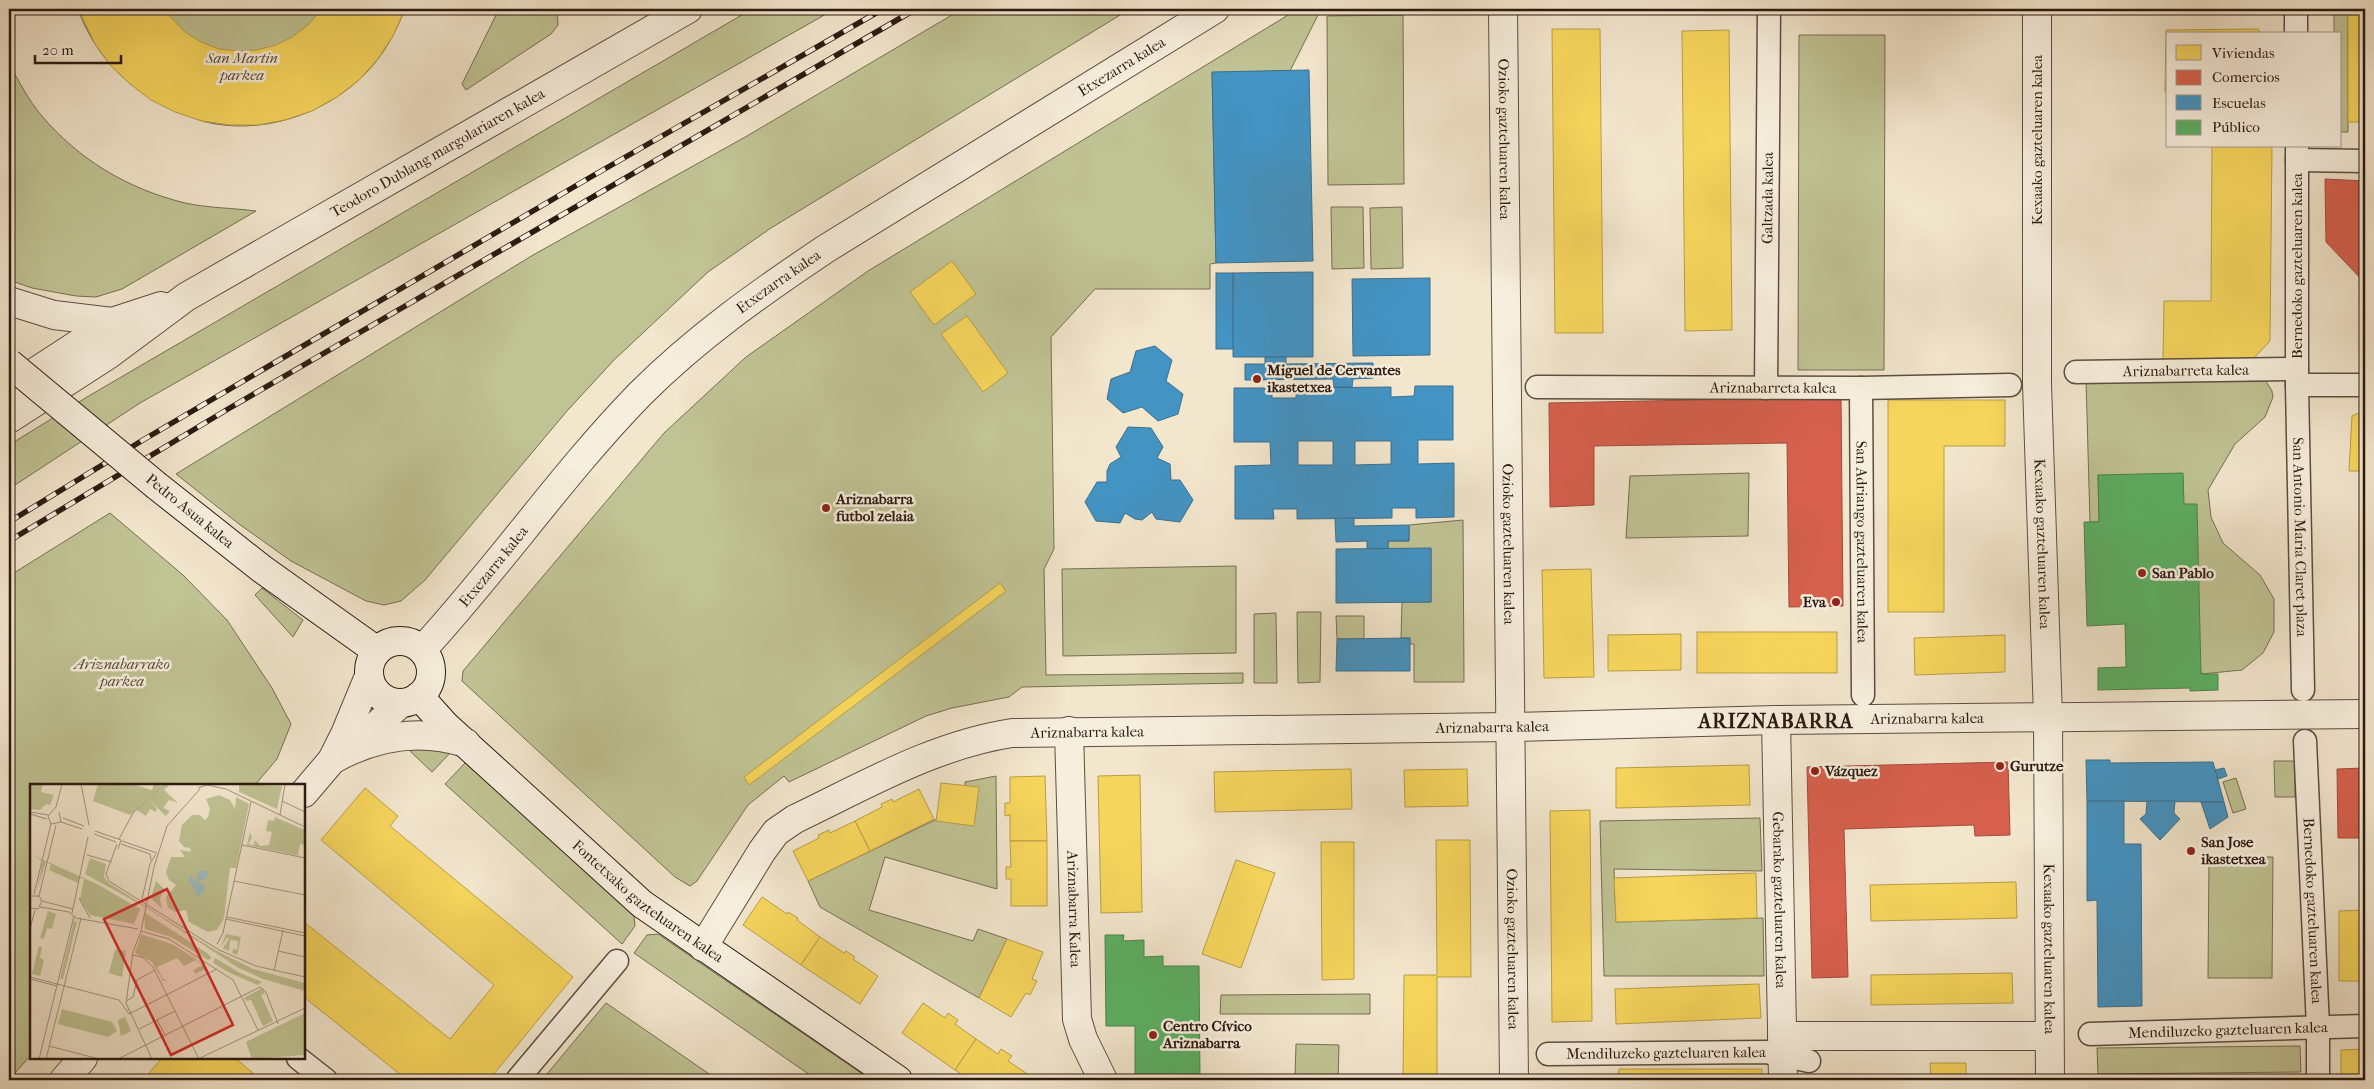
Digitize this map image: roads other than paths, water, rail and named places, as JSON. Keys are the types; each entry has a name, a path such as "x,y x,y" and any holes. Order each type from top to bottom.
{"street":[{"name":"Teodoro Dublang margolariaren kalea","path":"9,418 108,356 186,297 688,9"},
{"name":"Etxezarra kalea","path":"422,650 640,395 707,333 758,294 827,248 1214,9"},
{"name":"Ozioko gazteluaren kalea","path":"1503,9 1514,1080"},
{"name":"Galtzada kalea","path":"1766,388 1769,9"},
{"name":"Kexaako gazteluaren kalea","path":"2037,9 2037,384 2048,717 2048,1036 2050,1080"},
{"path":"2296,9 2296,32"},
{"path":"2297,153 2365,162"},
{"name":"Bernedoko gazteluaren kalea","path":"2297,153 2297,377"},
{"name":"Teodoro Dublang margolariaren kalea","path":"9,390 112,322 186,297"},
{"path":"9,301 54,315 112,322"},
{"name":"Pedro Asua kalea","path":"9,364 157,486 262,569 373,664"},
{"name":"Ariznabarreta kalea","path":"2076,372 2297,377 2365,385"},
{"name":"San Antonio Maria Claret plaza","path":"2297,377 2303,690"},
{"name":"Ariznabarreta kalea","path":"1536,387 1861,388 2010,385"},
{"name":"San Adriango gazteluaren kalea","path":"1861,388 1863,695"},
{"path":"305,793 342,754 426,688 431,668 428,658 422,650 404,641 394,641 373,664 345,734 342,754"},
{"path":"373,664 372,685 383,698 410,699"},
{"name":"Fontetxako gazteluaren kalea","path":"410,699 466,743 642,904 898,1080"},
{"name":"Ariznabarra kalea","path":"703,947 762,851 776,832 795,819 940,750 982,737 1012,733 1069,730 2365,714"},
{"name":"Gebarako gazteluaren kalea","path":"1776,720 1783,1057"},
{"name":"Ariznabarra Kalea","path":"1069,730 1077,1019 1083,1039 1103,1080"},
{"path":"342,754 404,734 445,737 466,743"},
{"name":"Bernedoko gazteluaren kalea","path":"2304,741 2318,1026 2318,1080"},
{"path":"517,1080 616,961"},
{"name":"Mendiluzeko gazteluaren kalea","path":"2090,1034 2365,1026"},
{"name":"Mendiluzeko gazteluaren kalea","path":"1548,1054 1766,1052 1783,1057 2048,1036"},
{"path":"1783,1057 1809,1061"},
{"path":"64,1080 82,1059"},
{"path":"299,1059 326,1080"}],"railway":[{"path":"9,522 143,440 589,178 883,9"},
{"path":"9,541 228,409 916,9"}],"place":[{"name":"Miguel de Cervantes ikastetxea","path":"1257,379"},
{"name":"Ariznabarra futbol zelaia","path":"826,508"},
{"name":"San Pablo","path":"2142,573"},
{"name":"Eva","path":"1836,602"},
{"name":"Gurutze","path":"2000,766"},
{"name":"Vázquez","path":"1815,771"},
{"name":"San Jose ikastetxea","path":"2191,851"},
{"name":"Centro Cívico Ariznabarra","path":"1153,1035"}],"district":[{"name":"ARIZNABARRA","path":"1776,721"}],"park label":[{"name":"San Martin parkea","path":"242,66"},
{"name":"Ariznabarrako parkea","path":"122,672"}]}
